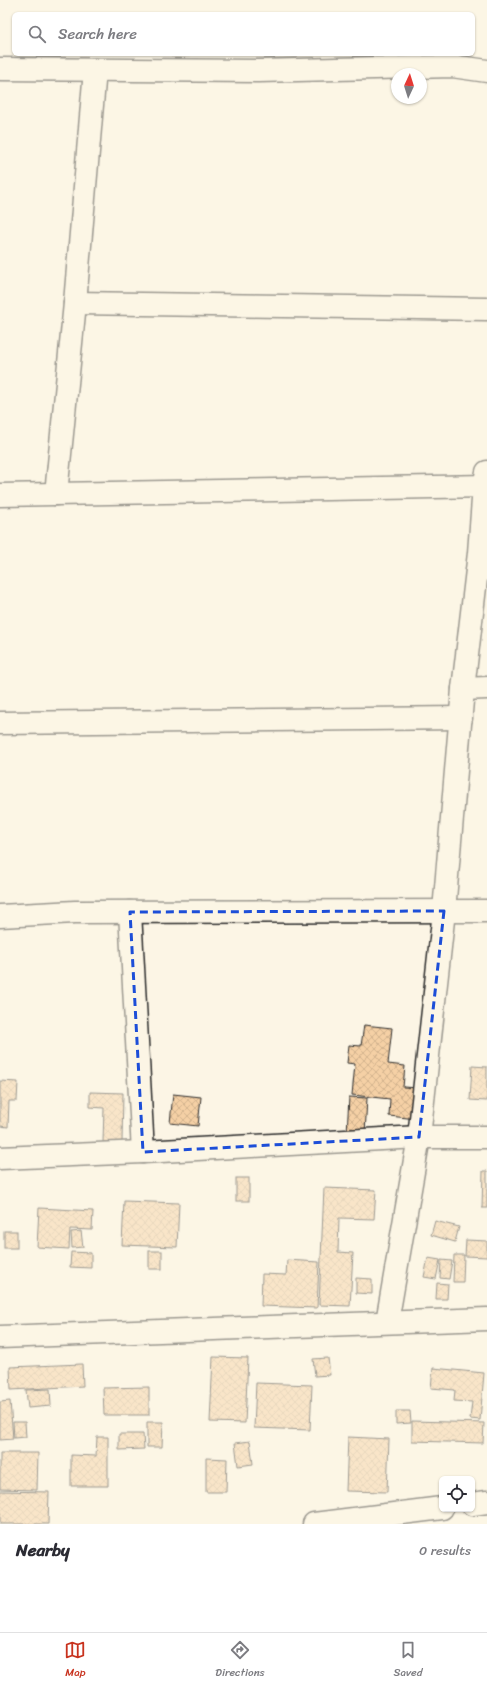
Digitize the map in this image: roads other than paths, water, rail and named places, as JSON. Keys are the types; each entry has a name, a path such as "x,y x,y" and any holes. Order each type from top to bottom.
{"street":[{"path":"0,69 259,71 452,66 487,71"},
{"path":"56,494 75,303 95,70"},
{"path":"75,303 487,309"},
{"path":"0,495 486,481 463,689 444,911 419,1137 387,1322"},
{"path":"463,689 487,688"},
{"path":"0,723 461,718"},
{"path":"0,916 75,912 487,912"},
{"path":"130,912 143,1152"},
{"path":"0,1158 419,1137 487,1137"},
{"path":"0,1337 487,1319"},
{"path":"475,1504 487,1502"},
{"path":"314,1524 439,1508"}]}
